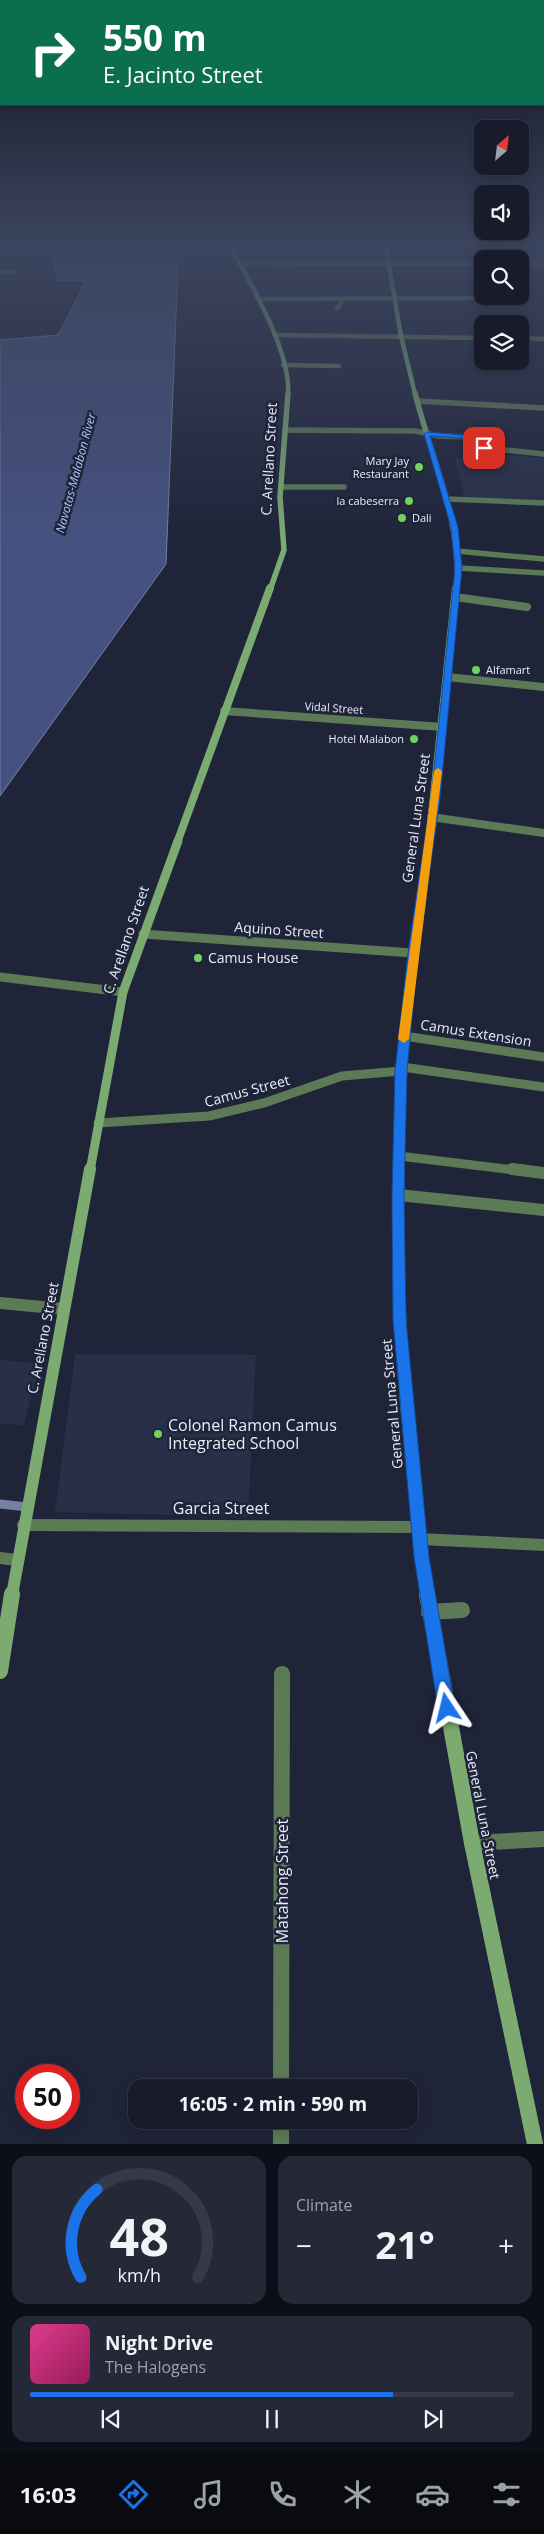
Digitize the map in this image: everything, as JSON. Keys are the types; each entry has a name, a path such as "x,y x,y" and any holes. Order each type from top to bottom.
{"main road":[{"name":"C. Arellano Street","path":"0,1671 2,1638 122,992 284,550 281,488 288,389 276,342"},
{"name":"General Luna Street","path":"402,342 417,401 454,527 458,568 442,728 413,953 401,1069 398,1195 400,1320 419,1533 429,1612 472,1843 535,2144"}],"street":[{"path":"283,365 339,366"},
{"path":"417,401 544,408"},
{"path":"285,430 415,431 427,434 474,438 478,447 544,454"},
{"path":"281,488 344,487"},
{"path":"446,499 544,503"},
{"path":"456,551 544,559"},
{"path":"458,568 544,574"},
{"path":"455,597 527,607"},
{"path":"447,677 544,687"},
{"name":"Vidal Street","path":"224,711 442,728"},
{"path":"431,817 544,833"},
{"name":"Aquino Street","path":"143,934 413,953"},
{"path":"0,977 122,992"},
{"name":"Camus Extension","path":"404,1036 544,1057"},
{"name":"Camus Street","path":"98,1123 209,1116 264,1103 342,1076 401,1069 544,1087"},
{"path":"399,1156 544,1173"},
{"path":"398,1195 544,1210"},
{"path":"0,1302 64,1309"},
{"name":"Garcia Street","path":"23,1525 419,1533 544,1545"},
{"path":"0,1558 17,1560"},
{"path":"429,1612 462,1610"},
{"name":"Matahong Street","path":"281,2079 282,1674"},
{"path":"472,1843 544,1839"},
{"path":"281,2129 281,2144"}],"shaded area":[{"path":"479,453 544,458 544,502 465,499 455,458 480,457"},
{"name":"Colonel Ramon Camus Integrated School","path":"75,1354 256,1355 248,1517 55,1512"},
{"path":"0,1360 40,1363 24,1425 0,1424"}],"water":[{"name":"Navotas-Malabon River","path":"0,342 175,342 166,564 0,796"}],"waterway":[{"path":"0,1504 27,1507"}],"slow traffic":[{"path":"404,1039 438,771"}],"place":[{"name":"Mary Jay Restaurant","path":"419,467"},
{"name":"la cabeserra","path":"409,501"},
{"name":"Dali","path":"402,518"},
{"name":"Alfamart","path":"476,670"},
{"name":"Hotel Malabon","path":"414,739"},
{"name":"Camus House","path":"198,958"},
{"name":"Colonel Ramon Camus Integrated School","path":"158,1434"}],"route":[{"path":"447,1708 429,1612 418,1527 400,1320 398,1195 401,1071 413,953 435,798 458,568 454,527 427,434 476,438 478,447 484,448"}]}
